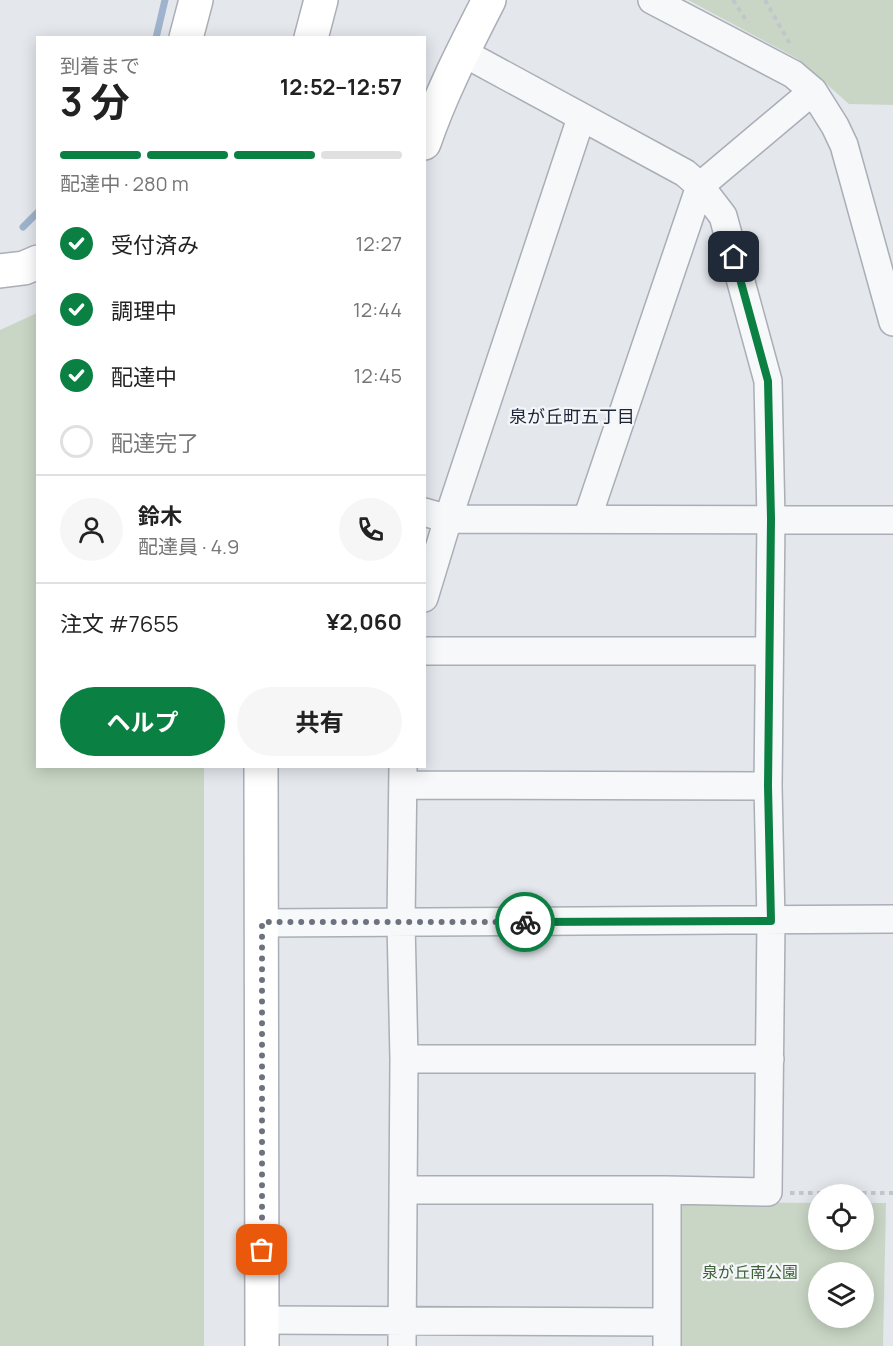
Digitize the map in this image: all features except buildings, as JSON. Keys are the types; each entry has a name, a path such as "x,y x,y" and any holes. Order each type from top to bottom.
{"street":[{"path":"187,36 196,0"},
{"path":"312,36 321,0"},
{"path":"426,137 462,52 489,0"},
{"path":"652,0 803,83 835,126 844,145 893,322"},
{"path":"403,1190 768,1192 771,921 768,786 771,519 768,381 723,216 700,186 685,173 462,52"},
{"path":"587,519 700,186 803,83"},
{"path":"426,584 436,516 581,118"},
{"path":"0,271 24,268 36,263"},
{"path":"436,516 893,520"},
{"path":"426,651 769,651"},
{"path":"261,768 262,1333 667,1334 668,1190"},
{"path":"402,1333 404,1059 400,922 403,776 768,786"},
{"path":"262,922 893,919"},
{"path":"404,1059 770,1059"}],"path":[{"path":"765,0 794,50 803,83"},
{"path":"768,1192 893,1193"}],"green space":[{"path":"688,0 893,0 893,105 849,104 798,59"},
{"path":"36,313 36,768 204,768 204,1346 0,1346 0,330"},
{"name":"泉が丘南公園","path":"680,1202 808,1203 808,1250 874,1250 874,1203 886,1203 883,1346 682,1346"}],"waterway":[{"path":"156,36 165,0"},
{"path":"23,227 36,214"}],"way so far":[{"path":"262,1250 262,922 525,922"}],"district":[{"name":"泉が丘町五丁目","path":"572,416"}],"route":[{"path":"525,922 771,921 768,786 771,519 768,381 734,257"}]}
